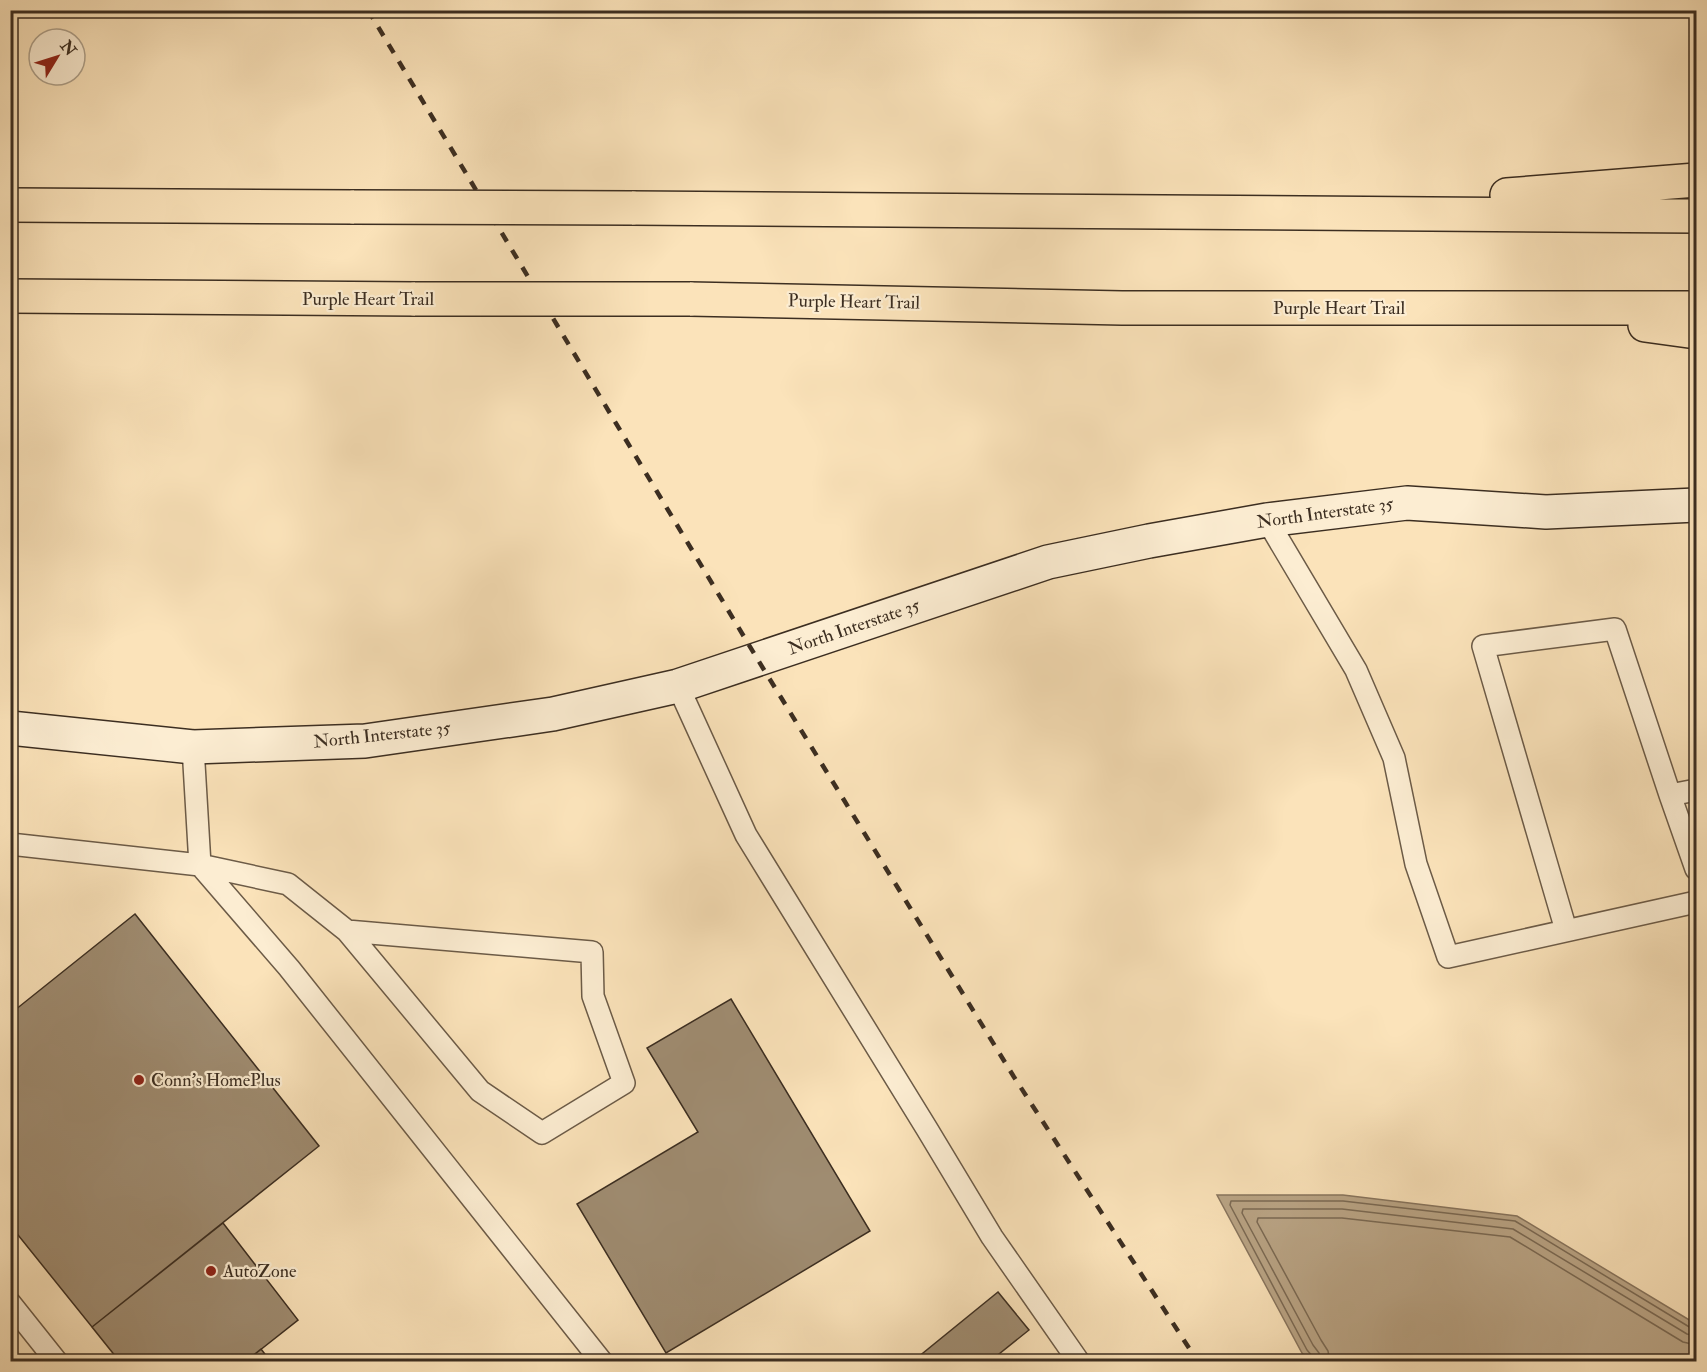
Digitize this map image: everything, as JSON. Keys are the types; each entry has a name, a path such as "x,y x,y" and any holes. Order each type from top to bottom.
{"highway":[{"path":"1274,213 1696,180"},
{"path":"10,205 1696,216"},
{"name":"Purple Heart Trail","path":"10,296 690,299 1122,308 1696,308"},
{"path":"1525,308 1696,332"}],"main road":[{"name":"North Interstate 35","path":"10,728 193,747 365,741 553,714 678,686 1048,562 1267,520 1407,502 1546,512 1696,505"}],"lane":[{"path":"1267,520 1356,670 1394,758 1416,864 1448,957 1696,902"},
{"path":"1566,930 1483,646 1615,629 1696,869"},
{"path":"678,686 746,835 992,1237 1079,1362"},
{"path":"193,747 200,866 290,968 602,1362"},
{"path":"1670,795 1696,790"},
{"path":"10,844 200,866 288,884 347,930 480,1091 542,1132 624,1083 593,996 592,952 347,930"},
{"path":"10,1303 57,1362"}],"water":[{"path":"1217,1195 1343,1195 1517,1216 1696,1324 1696,1361 1309,1361 1302,1353"}],"building":[{"name":"Conn's HomePlus","path":"135,914 319,1146 92,1327 10,1225 10,1014"},
{"path":"731,999 870,1231 666,1353 577,1204 698,1132 647,1048"},
{"name":"AutoZone","path":"223,1223 298,1320 245,1362 120,1362 92,1327"},
{"path":"998,1292 1029,1330 989,1362 912,1362"},
{"path":"261,1349 271,1362 245,1362"}],"railway":[{"path":"368,10 758,660 1014,1077 1198,1362"}],"place":[{"name":"Conn's HomePlus","path":"139,1080"},
{"name":"AutoZone","path":"211,1271"}]}
